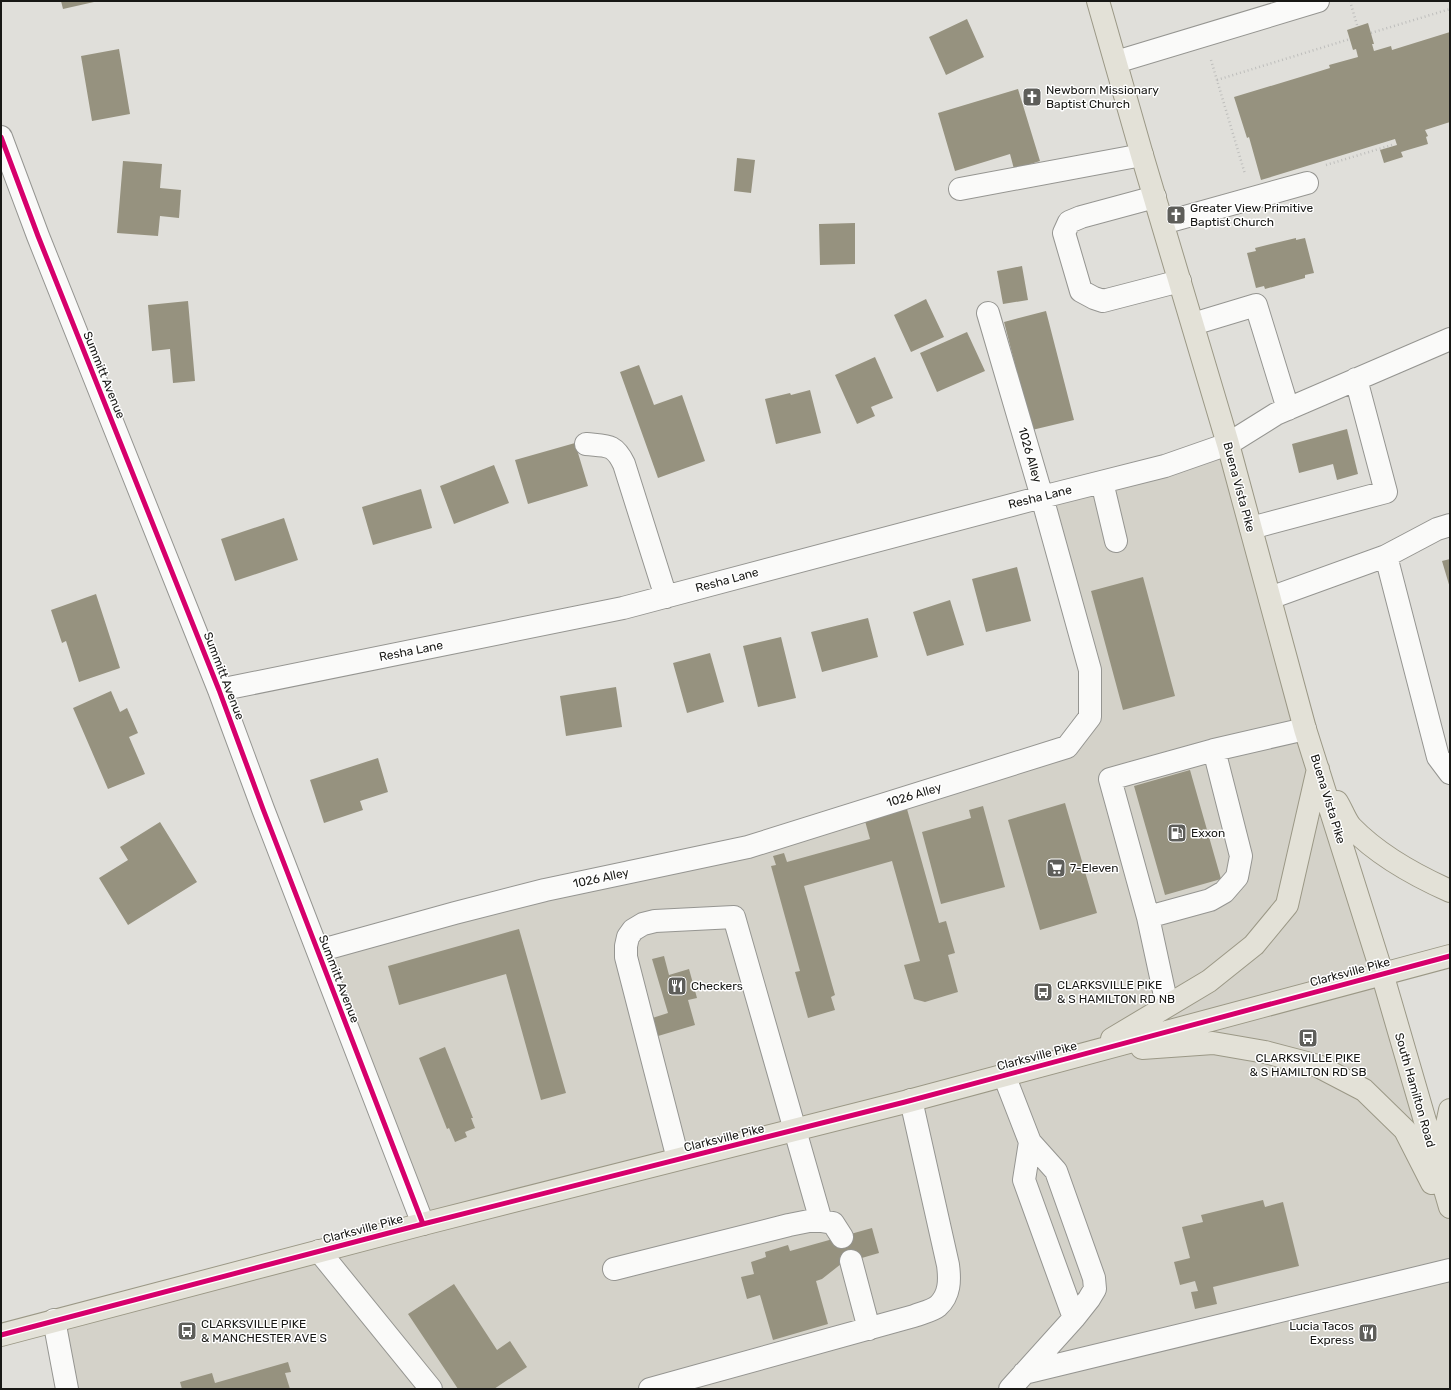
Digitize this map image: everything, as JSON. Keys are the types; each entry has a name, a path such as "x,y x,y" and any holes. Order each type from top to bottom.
{"main road":[{"name":"Buena Vista Pike","path":"1098,1 1228,444 1305,729 1382,973"},
{"path":"1318,767 1350,826 1386,857 1432,883 1450,891"},
{"path":"1091,1052 1209,981 1254,945 1287,905 1318,767"},
{"name":"Clarksville Pike","path":"1,1335 319,1251 911,1100 1450,956"},
{"name":"South Hamilton Road","path":"1382,973 1450,1207"},
{"path":"1091,1052 1213,1043 1265,1052 1318,1066 1364,1090 1405,1130 1450,1216"},
{"path":"1450,1110 1446,1129 1450,1167"}],"street":[{"path":"1116,62 1318,1"},
{"name":"Summitt Avenue","path":"1,138 41,244 219,690 263,809 424,1224"},
{"path":"960,189 1142,154"},
{"path":"1163,223 1313,175"},
{"path":"1155,197 1081,217 1069,222 1064,233 1081,291 1103,301 1180,281"},
{"path":"1192,324 1256,305 1288,409"},
{"name":"1026 Alley","path":"318,951 545,890 748,847 1067,747 1090,717 1090,670 1042,496 988,313"},
{"name":"Resha Lane","path":"219,690 623,608 1042,496 1171,464 1228,444 1276,414 1450,339"},
{"path":"1250,528 1386,492 1356,379"},
{"path":"586,444 609,446 619,453 624,464 666,597"},
{"path":"1102,482 1116,541"},
{"path":"1270,598 1386,556 1437,529 1450,525"},
{"path":"1386,556 1438,757 1450,774"},
{"path":"1167,1005 1148,917 1110,779 1214,750 1305,729"},
{"path":"1148,917 1210,900 1224,892 1237,877 1241,856 1214,750"},
{"path":"678,1160 626,957 628,937 633,930 642,924 656,920 734,917 821,1221"},
{"path":"1004,1075 1030,1142 1056,1171 1094,1278 1095,1289 1074,1318 1017,1381"},
{"path":"663,1387 914,1316 937,1307 947,1294 949,1278 948,1265 911,1100"},
{"path":"1030,1142 1024,1180 1074,1318"},
{"path":"614,1269 809,1221 833,1223 842,1236"},
{"path":"319,1251 431,1389"},
{"path":"851,1261 869,1329"},
{"path":"1017,1381 1450,1270"},
{"path":"54,1320 67,1389"}],"path":[{"path":"1350,1 1357,25"},
{"path":"1371,33 1450,9"},
{"path":"1204,36 1246,178"},
{"path":"1217,80 1350,39"},
{"path":"1313,175 1392,144"}],"shaded area":[{"path":"1228,444 1450,1207 1450,1389 67,1389 54,1320 423,1224 318,951 748,847 1067,747 1090,717 1042,497"}],"building":[{"path":"61,1 94,1 94,2 63,9"},
{"path":"967,19 984,57 946,75 929,37"},
{"path":"1368,23 1374,44 1372,44 1374,51 1391,46 1392,50 1450,32 1450,122 1425,130 1428,136 1426,137 1428,144 1401,152 1403,157 1384,163 1380,150 1397,145 1395,139 1261,180 1249,137 1247,138 1234,97 1330,68 1329,65 1358,57 1356,49 1353,50 1347,30"},
{"path":"119,49 130,114 92,121 81,56"},
{"path":"1018,89 1040,161 1014,169 1010,154 955,171 938,113"},
{"path":"737,158 755,160 751,193 734,191"},
{"path":"123,161 162,164 160,188 181,190 179,218 160,216 158,236 117,233"},
{"path":"855,223 855,264 820,265 819,224"},
{"path":"1296,238 1296,240 1305,238 1314,273 1305,275 1305,278 1265,289 1264,286 1256,288 1247,253 1256,251 1255,248"},
{"path":"1022,266 1028,300 1003,304 997,271"},
{"path":"926,299 944,337 911,352 894,315"},
{"path":"188,301 195,381 173,383 170,349 152,351 148,305"},
{"path":"1046,311 1074,420 1032,430 1004,322"},
{"path":"967,332 985,371 937,392 920,353"},
{"path":"875,357 893,398 871,407 875,416 857,424 835,375"},
{"path":"639,365 654,405 682,395 705,461 658,478 620,372"},
{"path":"810,390 821,433 776,444 765,399"},
{"path":"1347,429 1358,474 1337,480 1333,464 1299,473 1292,444"},
{"path":"575,443 588,486 528,504 515,460"},
{"path":"494,465 509,503 454,524 440,486"},
{"path":"421,489 432,528 373,545 362,507"},
{"path":"284,518 298,560 235,581 221,539"},
{"path":"1450,559 1450,588 1442,561"},
{"path":"1017,567 1031,621 986,632 972,579"},
{"path":"1143,577 1175,696 1123,710 1091,591"},
{"path":"96,594 120,668 79,682 66,641 62,643 51,610"},
{"path":"950,600 964,645 927,656 913,612"},
{"path":"868,618 878,657 822,672 811,632"},
{"path":"781,637 796,698 758,707 743,646"},
{"path":"710,653 724,702 687,713 673,663"},
{"path":"616,687 622,727 566,736 560,696"},
{"path":"111,691 120,712 127,708 138,733 129,737 145,774 108,789 73,708"},
{"path":"378,758 388,792 360,801 363,810 324,823 310,780"},
{"name":"Exxon","path":"1190,770 1221,879 1165,895 1134,786"},
{"path":"1065,803 1097,913 1040,930 1008,820"},
{"path":"983,806 1005,887 941,904 922,832 971,818 969,810"},
{"path":"907,809 939,923 946,921 955,953 948,955 958,992 925,1002 914,999 904,965 920,961 892,861 804,886 835,995 831,997 835,1010 808,1018 795,972 800,971 771,866 776,865 773,856 784,853 787,862 870,839 865,821"},
{"path":"160,822 197,882 128,925 99,878 128,860 120,847"},
{"path":"519,929 566,1093 541,1100 506,974 399,1005 388,966"},
{"name":"Checkers","path":"664,956 669,975 689,969 697,998 688,1000 695,1025 648,1039 643,1021 668,1013 652,959"},
{"path":"445,1047 473,1118 471,1118 475,1128 465,1132 467,1137 455,1142 449,1128 447,1129 419,1058"},
{"path":"1263,1200 1265,1207 1283,1202 1299,1266 1213,1287 1217,1304 1195,1309 1191,1292 1198,1291 1195,1281 1180,1285 1174,1262 1190,1258 1182,1227 1203,1222 1201,1215"},
{"path":"872,1228 879,1253 841,1264 822,1279 816,1281 828,1324 773,1340 760,1295 747,1299 741,1277 754,1274 751,1262 766,1257 765,1252 788,1245 790,1251"},
{"path":"454,1284 497,1350 510,1341 527,1367 494,1389 458,1389 408,1314"},
{"path":"288,1362 291,1372 285,1373 290,1389 182,1389 180,1382 212,1373 215,1383"}],"cycle path":[{"path":"1,137 38,236 219,690 263,809 423,1224"},
{"path":"1,1335 423,1224 905,1102 1450,956"}],"place":[{"name":"Newborn Missionary Baptist Church","path":"1032,97"},
{"name":"Greater View Primitive Baptist Church","path":"1176,215"},
{"name":"Exxon","path":"1177,833"},
{"name":"7-Eleven","path":"1056,868"},
{"name":"Checkers","path":"677,986"},
{"name":"CLARKSVILLE PIKE & S HAMILTON RD NB","path":"1043,992"},
{"name":"CLARKSVILLE PIKE & S HAMILTON RD SB","path":"1308,1038"},
{"name":"CLARKSVILLE PIKE & MANCHESTER AVE S","path":"187,1331"},
{"name":"Lucia Tacos Express","path":"1368,1333"}]}
